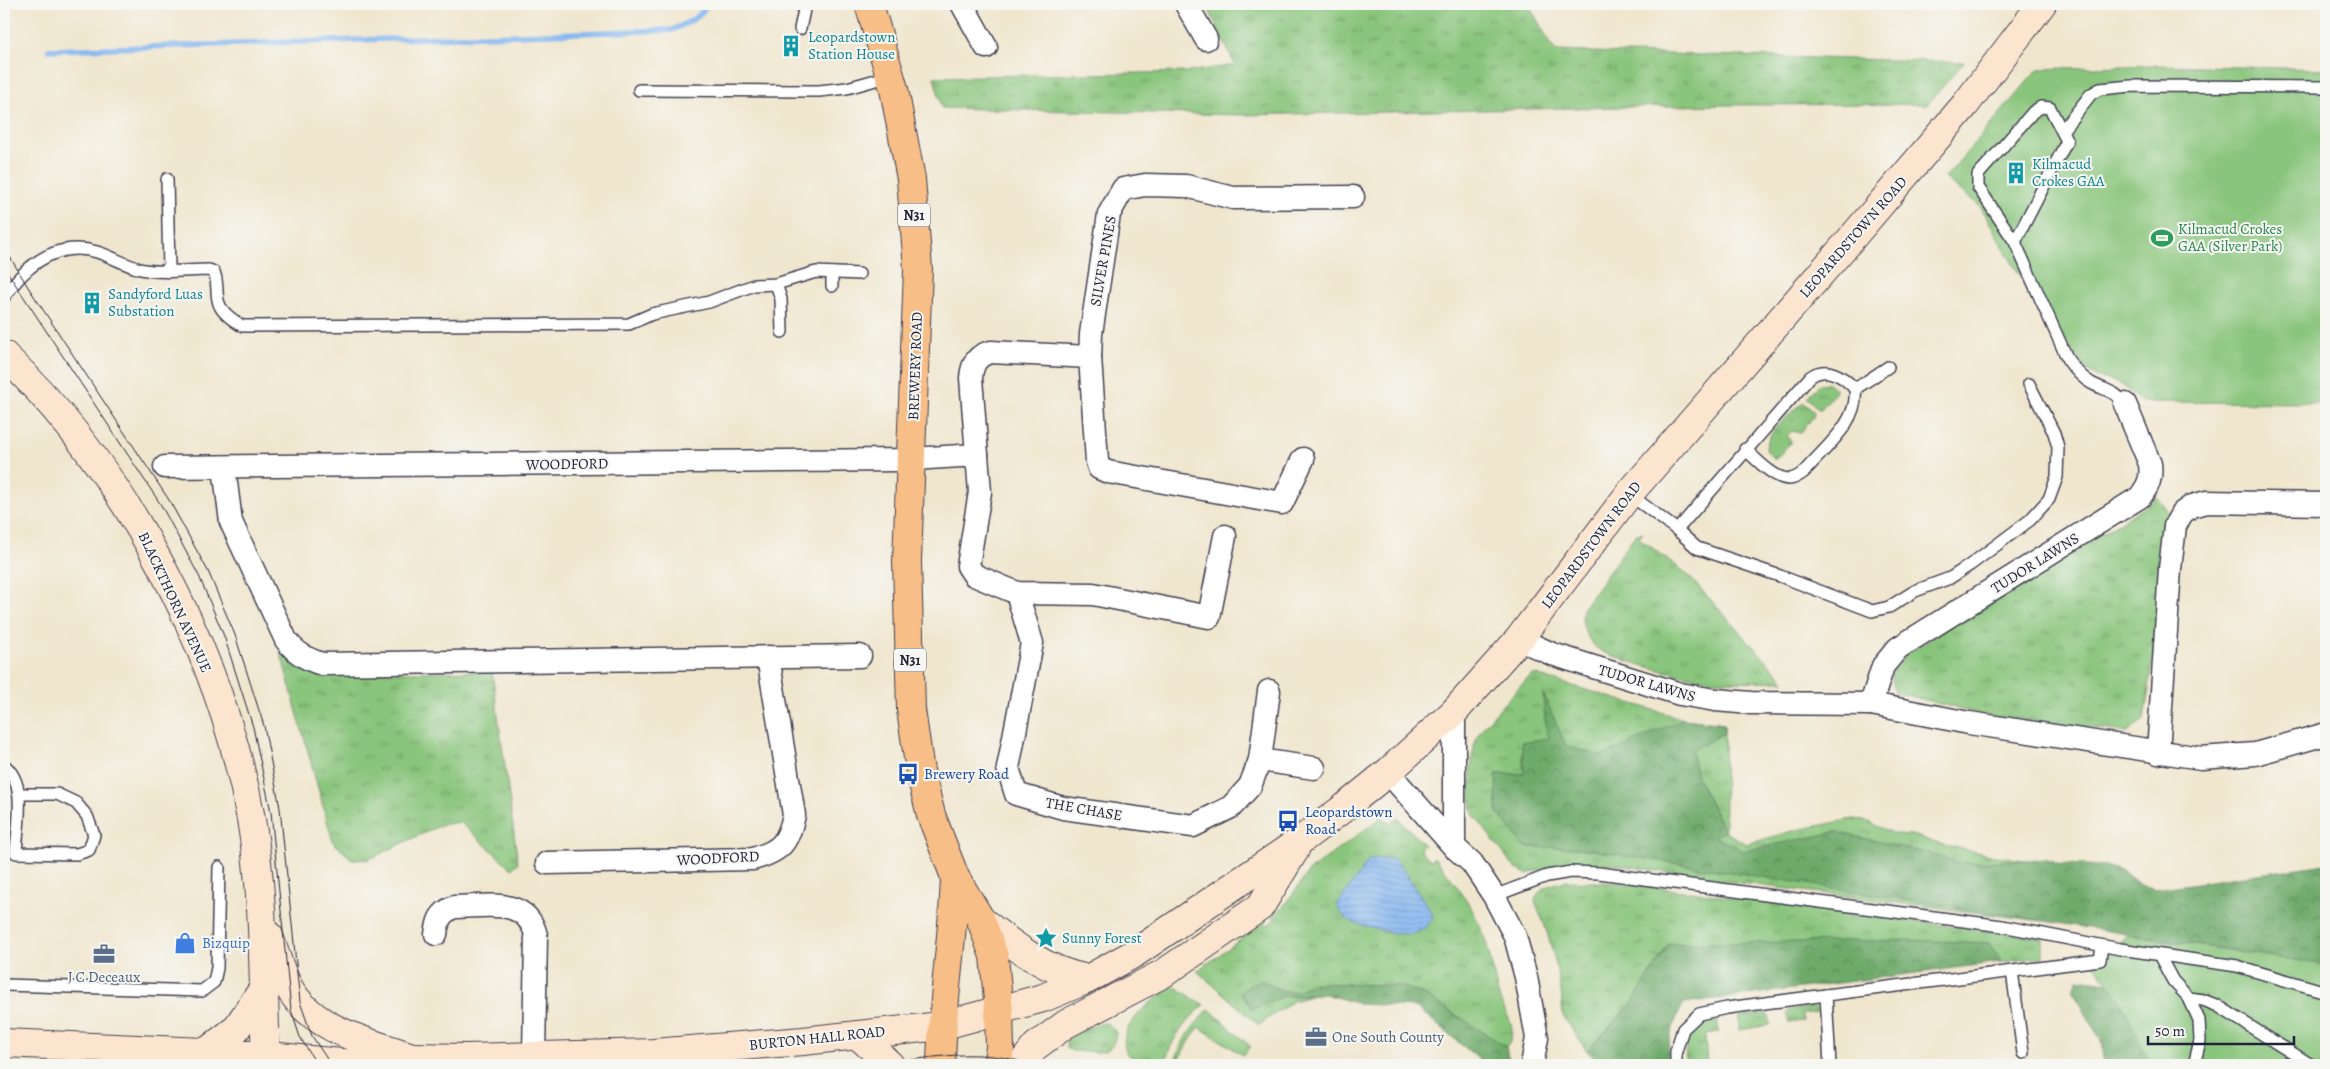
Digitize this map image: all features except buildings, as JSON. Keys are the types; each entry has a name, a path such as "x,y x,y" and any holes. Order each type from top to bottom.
{"highway":[{"name":"BREWERY ROAD","path":"869,4 890,76 911,179 918,269 907,561 911,710 920,771 931,815 955,877 981,920 994,956 999,1012"},
{"name":"BREWERY ROAD","path":"941,1026 953,916 955,877"},
{"name":"N31","path":"997,1065 1000,1048 999,1012"},
{"name":"N31","path":"941,1026 941,1065"}],"street":[{"path":"962,4 986,47"},
{"path":"1186,4 1206,39"},
{"name":"LEOPARDSTOWN ROAD","path":"941,1026 999,1012 1043,998 1088,979 1135,953 1301,840 1388,772 1454,712 1519,639 1629,494 1912,168 1984,81 2042,4"},
{"name":"SILVER PINES","path":"1303,459 1282,503 1108,472 1099,468 1090,357 1091,334 1109,214 1123,189 1145,185 1186,186 1233,198 1353,197"},
{"path":"1090,357 992,352 982,354 976,360 972,368 971,378 980,492 968,566 974,576 1016,593 1093,594 1208,617 1225,536"},
{"name":"BLACKTHORN AVENUE","path":"4,355 35,385 69,424 130,509 157,557 187,620 213,682 235,749 251,819 263,920 266,1060"},
{"name":"TUDOR LAWNS","path":"1871,704 1883,666 1898,648 2140,497 2149,485 2150,464 2125,404"},
{"path":"910,460 977,455"},
{"name":"WOODFORD","path":"165,467 224,468 910,460"},
{"path":"224,468 231,522 286,640 295,651 308,660 322,664 860,656"},
{"path":"2158,753 2170,569 2175,526 2182,514 2192,506 2206,502 2326,504"},
{"name":"THE CHASE","path":"1016,593 1032,643 1008,768 1016,794 1063,808 1193,826 1231,807 1250,786 1260,760 1269,691"},
{"name":"TUDOR LAWNS","path":"1519,639 1552,654 1680,694 1715,700 1751,703 1871,704 1969,723 2200,758 2255,754 2326,734"},
{"name":"WOODFORD","path":"547,863 753,859 776,851 790,833 794,815 768,657"},
{"path":"1454,712 1454,846"},
{"path":"1260,760 1314,768"},
{"path":"1388,772 1454,846 1472,863 1494,896 1515,936 1526,976 1537,1038 1532,1065"},
{"path":"1021,1065 1036,1046 1066,1024 1164,973 1260,907 1301,840"},
{"path":"436,934 438,920 447,910 454,907 510,907 519,910 533,922 536,935 534,1057"},
{"name":"BLACKTHORN AVENUE","path":"263,920 288,985 300,1002 340,1033 414,1057"},
{"path":"981,920 1015,947 1058,972 1088,979"},
{"path":"201,1056 236,1029 263,989"},
{"name":"BURTON HALL ROAD","path":"4,1043 350,1065 414,1057 534,1057 653,1053 941,1026"},
{"path":"858,1035 890,1065"}],"lane":[{"path":"800,28 805,6 808,4"},
{"path":"639,90 820,92 847,88 890,76"},
{"path":"2062,131 2091,94 2100,88 2131,86 2326,88"},
{"path":"2015,242 2067,141 2050,108 2041,107 2033,112 1978,175 1978,187 2015,242 2068,360 2076,372 2093,384 2119,395 2125,404"},
{"path":"167,179 169,270"},
{"path":"4,297 33,263 64,249 76,248 96,252 140,269 209,270 214,272 220,306 242,326 628,324 652,314 709,302 754,285 776,284 816,272 859,274"},
{"path":"832,273 832,286"},
{"path":"776,284 781,299 782,332"},
{"path":"1855,389 1888,367"},
{"path":"1677,530 1745,450 1815,373 1824,371 1840,376 1855,389 1856,403 1846,423 1804,472 1795,477 1788,479 1780,476 1745,450"},
{"path":"1629,494 1677,530 1697,548 1780,576 1872,611 1889,607 1915,592 1950,578 2030,520 2049,499 2057,477 2058,447 2054,433 2029,384"},
{"path":"4,765 12,773 19,794 16,853 77,854 89,850 94,835 87,816 76,803 57,794 19,794"},
{"path":"4,985 202,991 214,982 218,968 219,867"},
{"path":"1494,896 1546,876 1571,872 1599,873 2002,926 2102,946 2237,966 2326,992"},
{"path":"1676,1065 1676,1051 1683,1029 1699,1014 1727,1008 2100,960 2102,946"},
{"path":"2159,955 2173,981 2189,998 2199,1020 2200,1041 2194,1065"},
{"path":"2012,971 2023,1052"},
{"path":"1826,995 1830,1065"},
{"path":"2189,998 2203,1000 2218,1006 2311,1065"}],"green space":[{"path":"1206,4 1528,4 1555,51 1964,62 1928,104 1722,105 1243,115 942,108 934,77 1187,72 1235,65"},
{"name":"Kilmacud Crokes GAA (Silver Park)","path":"2154,65 2326,69 2326,403 2141,402 2121,384 2096,376 2084,367 2015,268 1981,207 1945,178 2038,69"},
{"path":"1828,383 1837,390 1821,409 1818,409 1807,397 1820,384"},
{"path":"1803,402 1814,412 1813,417 1800,433 1792,431 1787,436 1791,442 1775,460 1766,450 1770,436"},
{"path":"2157,497 2169,512 2160,550 2152,669 2144,720 2127,732 1978,714 1895,692 1891,674 1908,652 2151,503"},
{"path":"1643,532 1639,538 1686,573 1785,681 1735,681 1695,678 1633,663 1606,653 1594,646 1587,636 1583,625 1583,608 1635,535"},
{"path":"280,651 298,667 323,673 492,671 518,863 512,869 460,822 441,825 367,860 352,859 333,842"},
{"path":"1532,675 1684,719 1615,763 1522,743 1524,774 1496,774 1725,832 1747,844 1796,830 1853,819 1864,820 1894,834 1912,835 1936,843 1994,856 2034,861 2047,859 2054,861 2042,921 1717,880 1619,865 1596,863 1565,864 1526,874 1515,868 1473,814 1470,786 1473,751 1478,735 1495,713"},
{"path":"1543,693 1566,746 1602,756 1684,719 1724,724 1724,733 1691,751 1697,777 1725,832 1714,836 1744,851 1836,832 1962,863 2047,859 2061,864 2105,866 2124,872 2140,885 2156,889 2326,864 2326,965 1577,848 1525,847 1497,812 1496,774 1524,774 1522,742 1549,738 1545,720"},
{"path":"1684,719 1724,724 1725,832 1697,777"},
{"path":"1382,817 1390,824 1398,818 1424,845 1420,849 1430,860 1434,857 1457,887 1477,918 1486,942 1498,994 1512,1027 1512,1034 1506,1047 1426,996 1402,986 1311,983 1304,988 1292,992 1281,990 1261,980 1252,1009 1285,996 1311,996 1293,1001 1259,1025 1197,971 1265,922 1268,925 1275,919 1273,917 1283,907 1310,870"},
{"path":"1567,881 1622,883 2043,938 2043,957 2001,962 1989,943 1669,944 1633,1002 1587,1051 1563,1016 1561,991 1555,960 1546,929 1535,902 1539,892 1543,889"},
{"path":"2128,935 2326,965 2326,1065 2151,1065 2120,999 2095,965"},
{"path":"1908,940 1989,943 2001,962 1684,1003 1672,1032 1668,1065 1603,1065 1587,1051 1633,1002 1669,944"},
{"path":"2078,979 2108,983 2120,999 2151,1065 2104,1065 2103,1045 2073,990"},
{"path":"1261,980 1281,990 1292,992 1304,988 1311,983 1402,986 1426,996 1506,1047 1510,1065 1486,1065 1416,1007 1360,1004 1325,994 1285,996 1252,1009 1240,992"},
{"path":"1174,986 1204,1005 1179,1032 1170,1048 1165,1065 1145,1065 1127,1054 1124,1044 1126,1033 1138,1014"},
{"path":"1815,1007 1817,1012 1803,1014 1803,1021 1789,1023 1787,1012 1789,1010"},
{"path":"1209,1009 1251,1047 1243,1055 1199,1027 1183,1051 1178,1065 1174,1065 1187,1035"},
{"path":"1766,1013 1769,1015 1770,1025 1739,1030 1739,1017"},
{"path":"1717,1020 1719,1032 1705,1034 1707,1065 1685,1065 1686,1047 1691,1034 1700,1025"},
{"path":"1107,1023 1116,1032 1113,1045 1110,1048 1097,1052 1075,1051 1066,1048 1066,1041 1074,1035 1091,1027"},
{"path":"54,1060 120,1065 54,1065"}],"water":[{"path":"1393,858 1402,868 1433,914 1430,922 1416,933 1393,933 1358,924 1344,916 1337,905 1369,860"}],"waterway":[{"path":"49,50 672,30 697,17 707,4"}],"tram line":[{"path":"4,247 28,287 169,500 208,571 235,635 264,726 280,808 300,1002 312,1036 331,1065"},
{"path":"4,267 161,505 199,576 224,636 253,727 271,812 291,1010 300,1037 317,1065"},
{"path":"877,1065 954,1055 993,1056 1031,1065"}],"place":[{"name":"Leopardstown Station House","path":"791,46"},
{"name":"Kilmacud Crokes GAA","path":"2016,173"},
{"name":"Kilmacud Crokes GAA (Silver Park)","path":"2162,238"},
{"name":"Sandyford Luas Substation","path":"92,303"},
{"name":"Brewery Road","path":"908,774"},
{"name":"Leopardstown Road","path":"1288,821"},
{"name":"Sunny Forest","path":"1046,938"},
{"name":"Bizquip","path":"185,943"},
{"name":"J C Deceaux","path":"104,954"},
{"name":"One South County","path":"1316,1037"}]}
